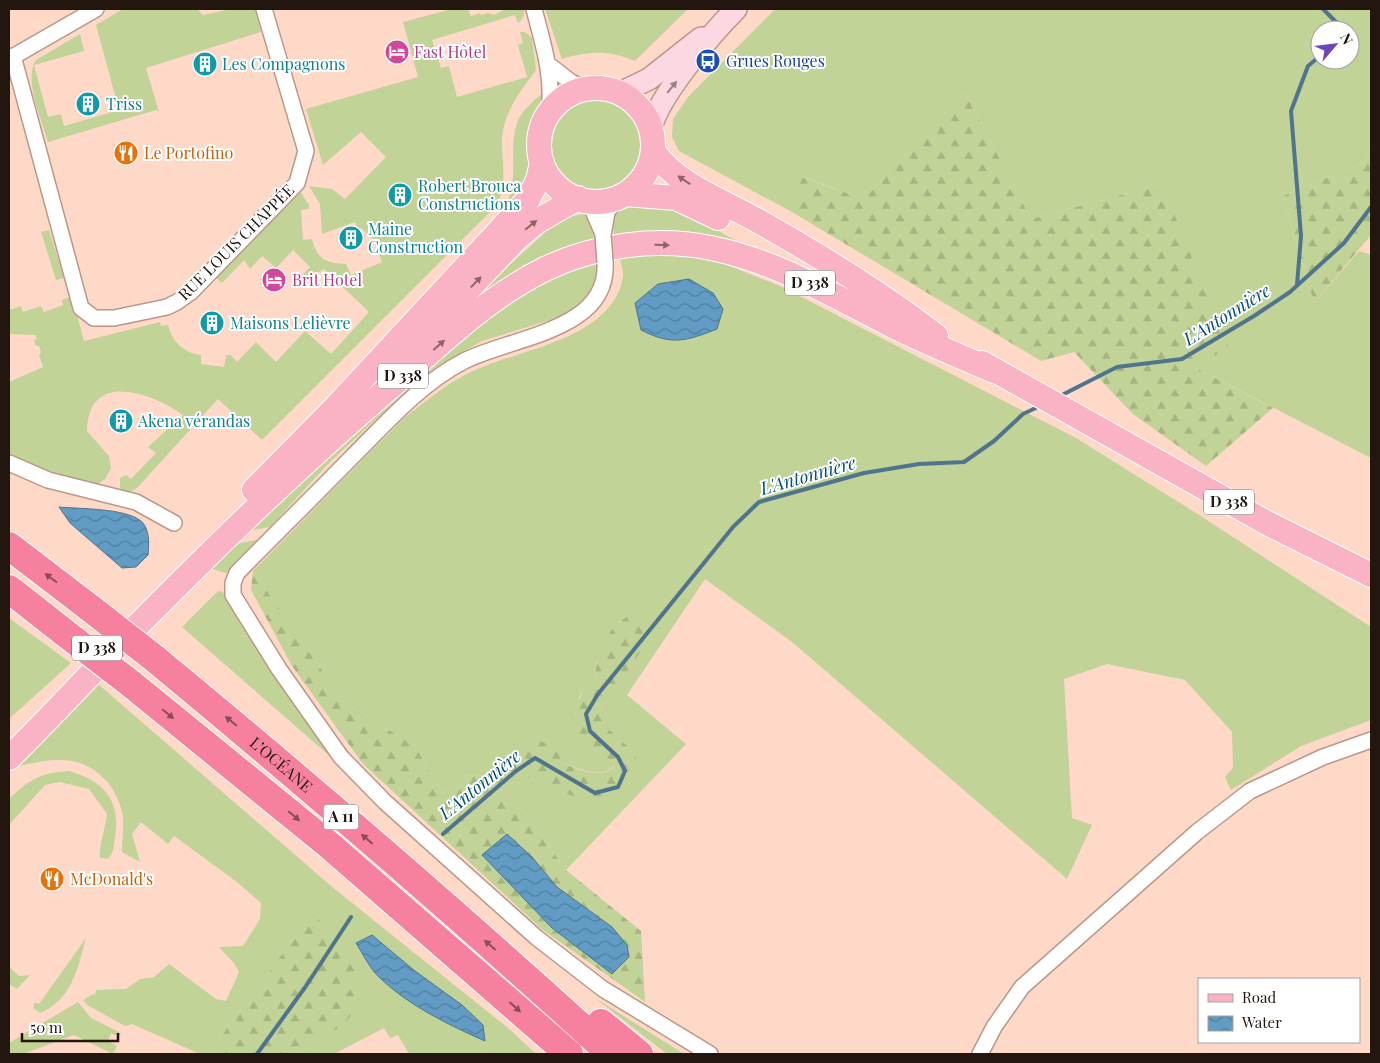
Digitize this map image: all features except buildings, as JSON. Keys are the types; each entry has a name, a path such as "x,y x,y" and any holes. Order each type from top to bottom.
{"highway":[{"name":"L’OCÉANE","path":"9,546 154,658 253,740 527,977 611,1054"},
{"name":"L’OCÉANE","path":"9,589 329,845 569,1054"},
{"path":"527,977 558,987 638,1054"},
{"path":"535,1025 546,1050 551,1054"}],"main road":[{"path":"652,140 637,105 620,94 603,89 586,89 565,98 549,114 540,140 542,162 556,184 583,200 621,196 644,176 652,140 656,111 665,95 718,28 736,9"},
{"path":"620,94 648,79 718,28"},
{"name":"D 338","path":"652,140 662,164 690,185 726,206 757,220 836,267 905,312 941,340"},
{"name":"D 338","path":"9,736 334,409 527,201 538,180 542,162"},
{"name":"D 338","path":"621,196 676,198 695,206 769,245 918,330 941,340 1298,540 1371,575"},
{"name":"D 338","path":"234,531 517,238 536,222 583,200"},
{"name":"D 338","path":"9,758 145,618 341,430 478,310 519,282 566,260 613,247 660,244 709,248 757,260 788,272 927,343 994,371"}],"street":[{"path":"11,57 96,9"},
{"name":"RUE LOUIS CHAPPÉE","path":"11,57 82,308 94,318 114,318 166,307 191,292 298,182 306,152 264,9"},
{"path":"534,9 549,65 552,96 549,114"},
{"path":"549,65 571,82 586,89"},
{"path":"621,196 607,212 603,235 606,274 596,300 571,320 465,361 438,377 404,405 237,573 233,583 233,595 279,669 341,757 386,802 538,938 603,989 710,1054"},
{"path":"583,200 594,208 603,235"},
{"path":"9,463 48,480 136,502 174,523"},
{"path":"980,1054 994,1027 1022,987 1197,832 1250,790 1323,757 1371,740"}],"green space":[{"path":"123,9 197,9 203,15 231,9 256,9 261,32 146,68 159,112 156,110 48,142 35,100 32,78 34,65 48,117 61,114 64,126 119,110 96,25"},
{"path":"452,9 468,9 471,16 480,13 481,15 488,13 494,15 505,9 524,9 523,17 518,23 515,15 432,40 441,68 449,66 457,97 527,77 518,45 523,43 520,32 525,32 532,38 536,70 514,102 503,129 503,179 498,204 262,440 218,399 138,487 132,491 125,491 120,488 120,478 126,475 131,479 156,453 148,447 183,415 155,399 123,392 109,393 98,400 90,412 87,431 109,456 111,468 105,479 95,486 52,475 9,455 9,382 43,367 39,355 41,352 39,346 36,346 34,340 37,339 35,335 9,334 9,310 21,306 23,312 41,306 44,312 63,305 62,300 72,296 84,341 160,322 161,326 168,325 172,337 180,346 189,352 201,355 201,364 224,367 226,355 231,355 237,362 256,342 276,362 305,331 331,354 369,312 324,269 290,289 310,267 293,250 276,268 262,256 250,269 244,260 222,283 213,275 295,192 301,193 309,205 309,209 301,210 303,240 312,239 317,252 323,259 333,263 346,264 351,275 382,262 373,239 361,228 358,229 355,222 322,234 320,204 309,186 332,189 345,199 386,157 361,132 323,165 306,109 418,77 403,22"},
{"path":"545,9 688,9 635,61 607,53 581,54 562,59"},
{"path":"775,9 1371,9 1371,146 1363,163 1283,196 1314,303 1359,251 1371,255 1371,458 1196,368 1162,184 1031,219 965,92 864,199 803,177 792,212 679,151 672,137 673,119 688,97"},
{"path":"80,34 84,51 34,65 36,60"},
{"path":"545,91 546,97 532,123 527,142 527,151 532,171 527,185 502,213 508,201 513,178 513,146 517,123 525,109"},
{"path":"965,92 1031,219 1162,184 1228,347 1196,368 1273,408 1206,466 1133,414 1074,352 1041,361 792,212 802,177 864,199"},
{"path":"597,99 615,102 631,112 641,128 644,146 641,164 631,180 615,190 597,193 579,190 563,180 553,164 550,146 553,128 563,112 579,102"},
{"path":"1371,146 1371,235 1314,303 1283,196 1363,163"},
{"path":"640,204 674,207 741,244 614,238 613,220 617,212"},
{"path":"583,214 590,217 595,242 480,296 481,291 561,218"},
{"path":"49,230 64,278 56,280 41,232"},
{"path":"659,250 717,261 780,286 1076,438 1196,513 1371,627 1371,720 1301,746 1231,790 1225,777 1233,768 1232,732 1185,680 1107,664 1064,679 1072,818 1092,825 1067,879 792,642 705,579 627,695 686,744 566,870 523,810 498,798 526,777 595,804 634,752 604,726 600,710 644,647 642,618 631,615 620,621 596,663 595,680 581,692 575,713 581,735 598,749 602,757 613,761 614,766 608,770 595,773 557,761 509,752 487,775 457,776 443,794 415,746 345,703 253,571 403,419 438,392 465,375 562,339 583,328 602,315 615,298 623,277 619,255"},
{"path":"596,261 596,279 593,292 577,306 557,318 482,341 434,368 398,398 328,464 270,527 241,532 506,301 561,271"},
{"path":"261,539 229,574 206,567 227,546"},
{"path":"253,571 345,703 415,746 443,794 457,776 487,775 509,752 540,740 562,755 564,763 576,768 596,773 608,771 614,767 613,761 602,757 580,735 575,704 580,699 584,688 595,680 600,651 609,634 622,620 631,614 642,618 647,625 644,647 600,710 605,726 634,752 641,775 619,795 595,805 526,777 499,798 523,810 566,870 641,931 645,1002 543,930 363,764 292,666 251,590","holes":["483,854 532,857 557,887 580,904 612,974 552,928"]},
{"path":"218,591 223,592 272,672 332,758 182,627"},
{"path":"9,618 71,663 9,719"},
{"path":"98,684 331,886 508,1028 536,1054 409,1054 398,1035 390,1038 384,1028 334,1054 302,1054 311,1043 343,1026 313,912 223,1034 211,1054 200,1054 132,1024 125,1026 87,1005 83,1000 93,994 95,995 96,990 126,989 140,979 154,977 169,964 216,999 226,1001 239,972 234,963 219,947 243,946 260,919 261,903 237,882 174,836 168,844 141,822 132,834 140,862 122,852 123,817 120,805 109,784 92,768 81,763 57,760 18,766","holes":["372,935 415,971 462,1005 485,1041 430,1012 404,996 379,977"]},
{"path":"69,771 92,780 101,787 112,802 116,824 113,849 108,859 100,858 107,814 89,789 60,782 45,785 9,825 9,799 16,792 29,782 43,775"},
{"path":"313,912 345,950 365,996 343,1026 312,1043 302,1054 211,1054 223,1034"},
{"path":"86,938 76,971 67,991 60,1000 40,1013 33,1008 35,1002 39,1004"},
{"path":"9,967 19,976 30,975 17,989 9,984"},
{"path":"595,998 684,1054 667,1054"},
{"path":"78,1002 91,1018 121,1033 119,1037 111,1033 108,1041 117,1046 113,1054 74,1035 23,1054 9,1054 9,1043"}],"water":[{"path":"689,279 713,293 723,309 717,329 688,339 679,340 662,338 641,330 635,303 658,284"},
{"path":"59,507 114,511 134,517 141,521 146,528 149,542 148,555 136,567 122,568 70,523"},
{"path":"507,834 532,857 557,887 612,927 627,945 629,957 612,974 552,928 482,855"},
{"path":"372,935 415,971 462,1005 483,1025 485,1041 416,1006 380,978 356,943"}],"waterway":[{"name":"L'Antonnière","path":"1323,9 1334,20"},
{"name":"L'Antonnière","path":"1297,285 1301,236 1291,111 1310,64"},
{"name":"L'Antonnière","path":"1060,396 1117,367 1182,359 1254,316 1290,292 1344,243 1371,207"},
{"name":"L'Antonnière","path":"443,834 516,771 535,758 595,793 618,787 625,771 618,757 590,731 586,714 598,694 733,527 759,502 864,473 919,464 964,462 994,441 1023,414 1040,406"},
{"name":"L'Antonnière","path":"257,1054 306,986 351,917"}],"place":[{"name":"Fast Hôtel","path":"397,52"},
{"name":"Grues Rouges","path":"708,61"},
{"name":"Les Compagnons","path":"205,64"},
{"name":"Triss","path":"88,104"},
{"name":"Le Portofino","path":"126,153"},
{"name":"Robert Brouca Constructions","path":"400,195"},
{"name":"Maine Construction","path":"351,238"},
{"name":"Brit Hotel","path":"274,280"},
{"name":"Maisons Lelièvre","path":"212,323"},
{"name":"Akena vérandas","path":"121,421"},
{"name":"McDonald's","path":"52,879"}]}
